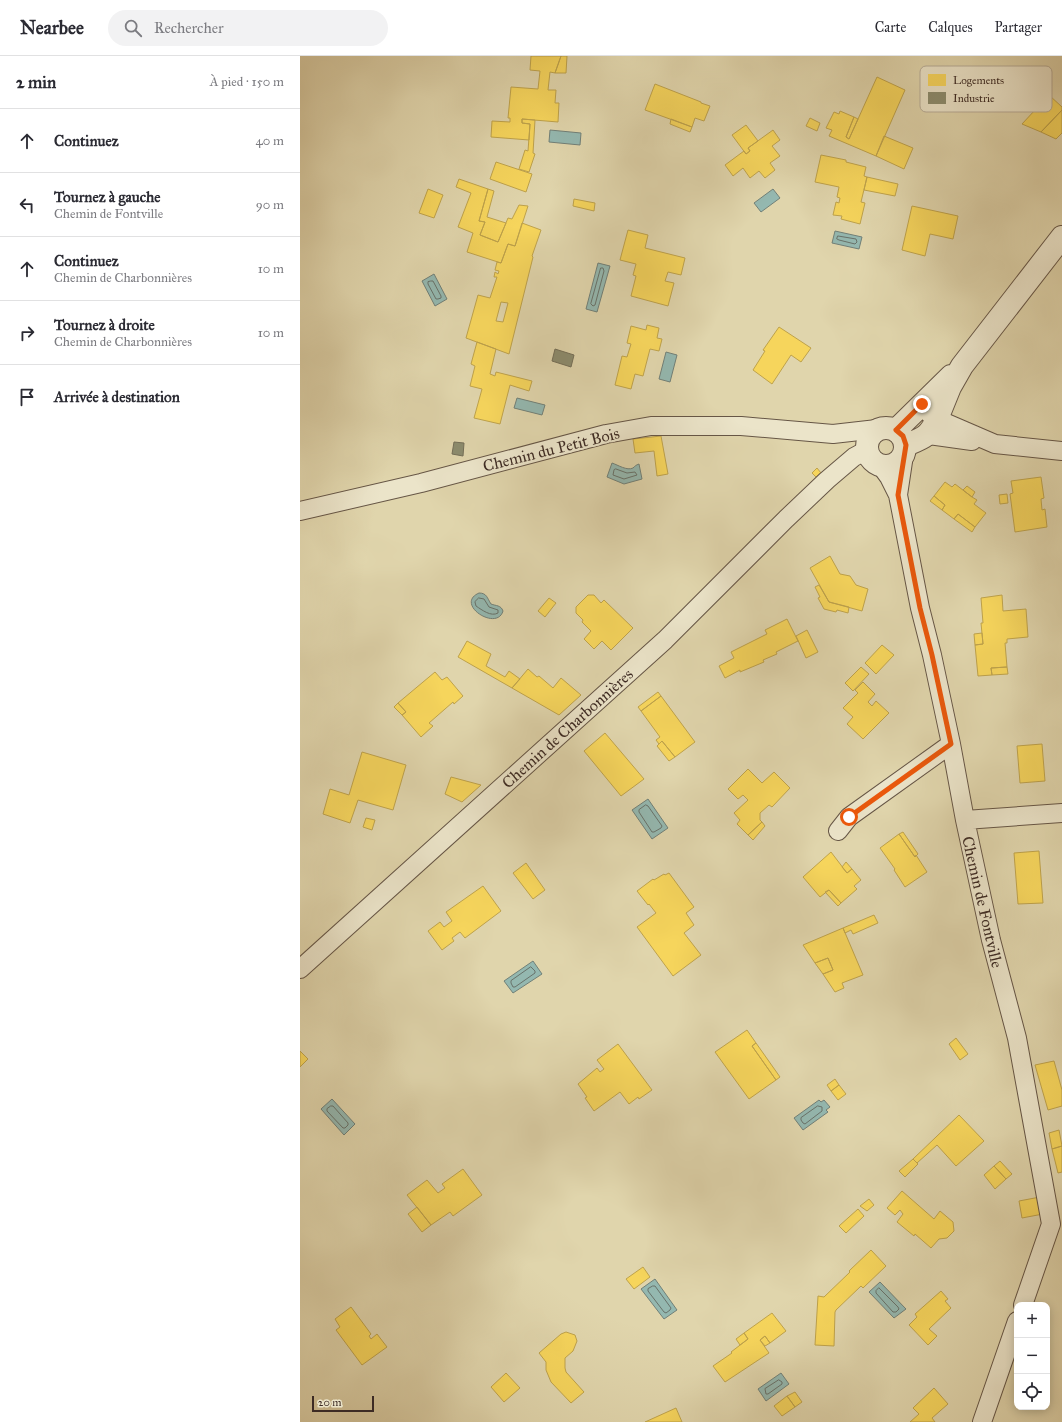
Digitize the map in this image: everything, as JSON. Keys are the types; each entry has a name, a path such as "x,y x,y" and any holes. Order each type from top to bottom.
{"street":[{"name":"Chemin de Charbonnières","path":"300,970 665,640 827,480 854,457 883,448 929,419 962,366 1062,237"},
{"name":"Chemin de Charbonnières","path":"883,448 929,419"},
{"path":"929,419 995,444 1062,451"},
{"name":"Chemin du Petit Bois","path":"300,511 421,483 606,434 651,426 741,426 833,434 883,448"},
{"name":"Chemin de Fontville","path":"883,448 889,477 898,495"},
{"name":"Chemin de Fontville","path":"883,448 898,495 920,608 932,655 991,940 1017,1038 1051,1224 1024,1302"},
{"path":"838,831 849,817 951,744"},
{"path":"965,820 1062,813"},
{"path":"982,1422 1014,1330"}],"water":[{"path":"550,130 581,133 580,145 549,142"},
{"path":"773,189 780,198 761,212 754,203"},
{"path":"835,231 862,237 859,249 832,243"},
{"path":"598,263 610,266 597,312 586,309"},
{"path":"434,274 447,299 435,306 422,281"},
{"path":"666,352 677,355 670,382 659,379"},
{"path":"517,398 545,405 542,415 514,408"},
{"path":"612,463 628,469 631,469 639,464 642,479 624,484 607,477"},
{"path":"479,593 485,595 491,604 501,608 503,611 499,617 493,619 486,617 479,614 474,609 471,603 473,598"},
{"path":"648,799 668,828 652,839 632,810"},
{"path":"533,961 542,974 513,993 504,981"},
{"path":"332,1099 355,1124 344,1135 321,1109"},
{"path":"819,1100 821,1102 824,1100 830,1107 826,1110 828,1112 803,1130 794,1118"},
{"path":"655,1279 677,1310 664,1319 641,1289"},
{"path":"880,1282 906,1309 894,1318 869,1292"},
{"path":"781,1373 789,1384 766,1401 758,1389"}],"building: Logements":[{"path":"531,56 561,56 555,73 550,72 548,90 556,90 555,103 559,103 558,122 522,119 522,123 530,124 529,140 491,137 492,121 510,122 510,118 508,118 511,87 538,89 540,71 530,70"},
{"path":"561,56 567,56 566,73 555,73"},
{"path":"877,77 905,90 876,156 829,136 832,130 826,128 834,112 839,114 840,111 854,117 846,137 849,139"},
{"path":"655,84 710,106 704,121 695,118 692,127 645,110"},
{"path":"1052,98 1062,107 1062,110 1041,132 1022,124 1033,112 1052,112"},
{"path":"1062,110 1062,133 1056,139 1041,132"},
{"path":"854,117 858,119 849,139 846,137"},
{"path":"810,118 820,123 817,131 806,126"},
{"path":"522,119 535,120 533,153 535,154 529,172 519,169 525,150 528,151 530,124 522,123"},
{"path":"671,119 692,127 690,132 670,124"},
{"path":"746,125 758,141 748,148 750,151 746,154 732,135"},
{"path":"773,130 780,140 772,146 780,156 770,163 775,170 765,178 759,171 750,178 743,168 733,176 725,165 744,151 746,154 750,151 748,148"},
{"path":"884,136 913,148 904,169 876,156"},
{"path":"821,155 846,160 846,162 866,167 864,176 867,177 861,202 865,203 860,224 841,219 842,216 833,215 836,202 839,203 840,198 837,197 839,187 815,182"},
{"path":"496,162 532,174 526,192 490,179"},
{"path":"867,177 898,184 895,196 864,190"},
{"path":"459,179 488,189 479,221 485,222 480,235 498,242 508,218 512,219 519,205 528,206 515,246 508,244 501,263 467,252 473,233 458,227 471,193 456,187"},
{"path":"428,189 443,195 434,218 419,213"},
{"path":"488,189 494,191 487,217 506,223 498,242 480,235 485,222 479,221"},
{"path":"574,199 595,203 594,211 573,206"},
{"path":"912,206 958,216 953,239 930,234 925,256 902,250"},
{"path":"522,223 541,230 532,256 533,257 509,354 466,338 478,295 490,298 497,277 494,277 495,272 498,274 499,271 495,270 497,262 501,263 508,244 515,246","holes":["501,302 508,303 503,322 496,321"]},
{"path":"628,230 648,235 645,248 685,258 681,275 668,272 665,281 674,283 668,306 631,296 636,276 633,275 636,264 620,260"},
{"path":"647,325 659,328 657,338 662,339 659,351 650,349 643,376 635,374 631,389 615,385 622,356 627,357 631,344 627,343 631,326 646,330"},
{"path":"779,327 811,348 801,362 791,355 772,384 753,370 765,351 763,350"},
{"path":"477,342 496,349 490,374 495,376 496,372 532,381 529,391 510,385 500,424 474,418 482,389 470,386 475,366 471,364"},
{"path":"661,436 668,474 657,476 654,451 635,453 633,439"},
{"path":"817,468 821,473 816,477 812,473"},
{"path":"1041,477 1044,498 1041,499 1042,510 1045,509 1047,527 1015,532 1010,494 1013,493 1011,481"},
{"path":"945,482 952,487 955,484 977,500 974,504 986,513 975,527 958,514 954,519 942,510 945,505 934,496"},
{"path":"967,486 975,492 972,497 963,490"},
{"path":"1007,494 1008,503 1000,504 999,495"},
{"path":"934,496 945,505 942,510 930,501"},
{"path":"958,514 975,527 972,532 954,519"},
{"path":"830,556 840,574 850,576 856,585 868,589 862,611 829,602 810,568"},
{"path":"819,585 829,602 849,607 848,613 824,609 818,598 820,597 815,587"},
{"path":"588,595 594,595 601,603 604,600 633,628 611,650 602,641 594,649 584,639 591,631 576,613 576,607"},
{"path":"1002,595 1003,611 1026,609 1028,637 1007,639 1007,643 1005,643 1007,667 991,668 992,675 978,676 975,645 983,644 981,598"},
{"path":"549,598 556,603 545,617 538,611"},
{"path":"787,619 798,641 776,652 777,654 763,660 764,662 740,672 740,670 725,678 719,666 734,658 731,652 767,634 765,630"},
{"path":"807,630 818,652 806,658 796,636"},
{"path":"982,633 983,644 975,645 974,634"},
{"path":"467,641 491,654 486,666 505,677 509,671 520,679 512,688 458,657"},
{"path":"882,645 894,655 876,674 865,663"},
{"path":"861,667 869,674 853,691 845,683"},
{"path":"1007,667 1008,674 992,675 991,668"},
{"path":"528,669 553,688 561,678 581,695 559,715 512,688"},
{"path":"435,672 442,680 447,677 463,696 454,704 453,702 429,723 433,726 421,737 402,715 406,712 398,703"},
{"path":"863,682 875,694 868,702 872,706 876,701 889,713 863,739 847,724 853,717 843,708 858,693 855,690"},
{"path":"658,692 661,696 641,711 638,707"},
{"path":"661,696 695,742 675,757 662,741 659,744 656,740 660,737 641,711"},
{"path":"398,703 406,712 402,715 394,707"},
{"path":"605,733 644,779 621,796 584,751"},
{"path":"662,741 675,757 669,761 657,746"},
{"path":"1042,744 1045,781 1020,783 1017,746"},
{"path":"362,752 406,765 393,810 358,800 350,823 323,814 330,789 349,795"},
{"path":"748,769 762,783 774,772 790,788 772,807 769,805 760,813 760,820 762,822 748,835 737,824 740,820 734,813 748,800 743,795 738,799 728,789"},
{"path":"451,777 481,785 462,802 445,794"},
{"path":"366,818 375,820 372,830 363,827"},
{"path":"762,822 765,826 753,840 748,835"},
{"path":"903,832 918,854 915,857 899,834"},
{"path":"899,834 915,857 916,855 927,872 905,887 894,870 895,869 880,848"},
{"path":"1039,851 1043,903 1018,904 1014,853"},
{"path":"831,852 847,873 852,869 861,880 854,886 857,889 841,903 829,890 820,897 803,877"},
{"path":"846,862 852,869 847,873 842,867"},
{"path":"526,863 545,890 533,899 513,873"},
{"path":"669,873 694,907 686,913 694,925 684,933 701,955 673,976 637,927 656,913 637,891 653,879 654,880 664,874"},
{"path":"483,886 501,911 465,938 460,932 452,938 454,941 442,950 428,931 440,922 444,927 452,921 446,912"},
{"path":"829,890 841,903 838,906 825,892"},
{"path":"874,915 878,923 853,934 851,930 845,933 843,928"},
{"path":"843,928 863,975 842,983 844,988 835,992 823,974 833,970 828,958 815,963 803,945"},
{"path":"828,958 833,970 823,974 815,963"},
{"path":"747,1030 756,1043 752,1046 776,1080 749,1099 715,1052"},
{"path":"956,1038 968,1054 960,1060 949,1044"},
{"path":"756,1043 780,1077 776,1080 752,1046"},
{"path":"618,1044 652,1090 639,1099 638,1097 629,1104 620,1092 594,1111 578,1084 597,1068 600,1072 604,1069 597,1060"},
{"path":"300,1051 308,1059 300,1067"},
{"path":"1054,1061 1062,1090 1062,1106 1048,1110 1035,1065"},
{"path":"835,1079 839,1085 831,1091 827,1085"},
{"path":"839,1085 846,1094 838,1100 831,1091"},
{"path":"959,1115 984,1141 956,1166 937,1145 917,1163 913,1159"},
{"path":"1059,1130 1062,1146 1052,1149 1049,1133"},
{"path":"1062,1146 1062,1172 1058,1173 1052,1149"},
{"path":"913,1159 918,1164 905,1177 899,1171"},
{"path":"1000,1161 1012,1174 1006,1179 994,1166"},
{"path":"994,1166 1006,1179 995,1189 984,1175"},
{"path":"463,1169 482,1195 453,1216 450,1212 431,1225 407,1195 427,1180 438,1193 445,1188 442,1184"},
{"path":"902,1191 934,1219 940,1211 953,1222 954,1231 947,1238 939,1239 931,1248 915,1234 914,1236 897,1222 903,1214 900,1210 895,1215 887,1208"},
{"path":"1040,1197 1043,1214 1022,1218 1019,1201"},
{"path":"869,1199 874,1205 867,1211 860,1206"},
{"path":"417,1207 431,1225 422,1232 408,1214"},
{"path":"858,1209 864,1216 846,1233 839,1226"},
{"path":"871,1250 886,1266 863,1288 861,1286 836,1310 834,1346 815,1345 818,1296 824,1297"},
{"path":"643,1267 650,1277 634,1289 626,1279"},
{"path":"941,1291 948,1299 945,1301 951,1308 929,1329 937,1336 928,1345 909,1325 917,1317 915,1314"},
{"path":"351,1307 371,1334 369,1336 371,1339 377,1334 387,1347 362,1365 336,1330 340,1327 335,1319"},
{"path":"772,1313 786,1331 770,1343 765,1336 760,1340 769,1353 725,1382 713,1366 732,1353 731,1352 748,1339 744,1333"},
{"path":"566,1332 575,1335 577,1341 573,1351 565,1358 566,1372 584,1392 571,1403 551,1382 546,1370 546,1362 539,1353 561,1334"},
{"path":"744,1333 748,1339 740,1345 736,1339"},
{"path":"765,1336 770,1343 765,1346 760,1340"},
{"path":"506,1373 520,1388 504,1402 491,1387"},
{"path":"934,1388 948,1404 932,1418 935,1422 910,1422 919,1414 913,1408"},
{"path":"795,1392 802,1402 795,1407 787,1396"},
{"path":"787,1396 795,1407 782,1416 774,1406"},
{"path":"676,1408 682,1422 645,1422"}],"building: Industrie":[{"path":"555,349 574,355 571,367 552,361"},
{"path":"454,442 464,443 463,456 452,454"}],"route":[{"path":"849,817 951,744 932,655 920,608 898,495 906,445 903,436 896,430 922,404"}]}
